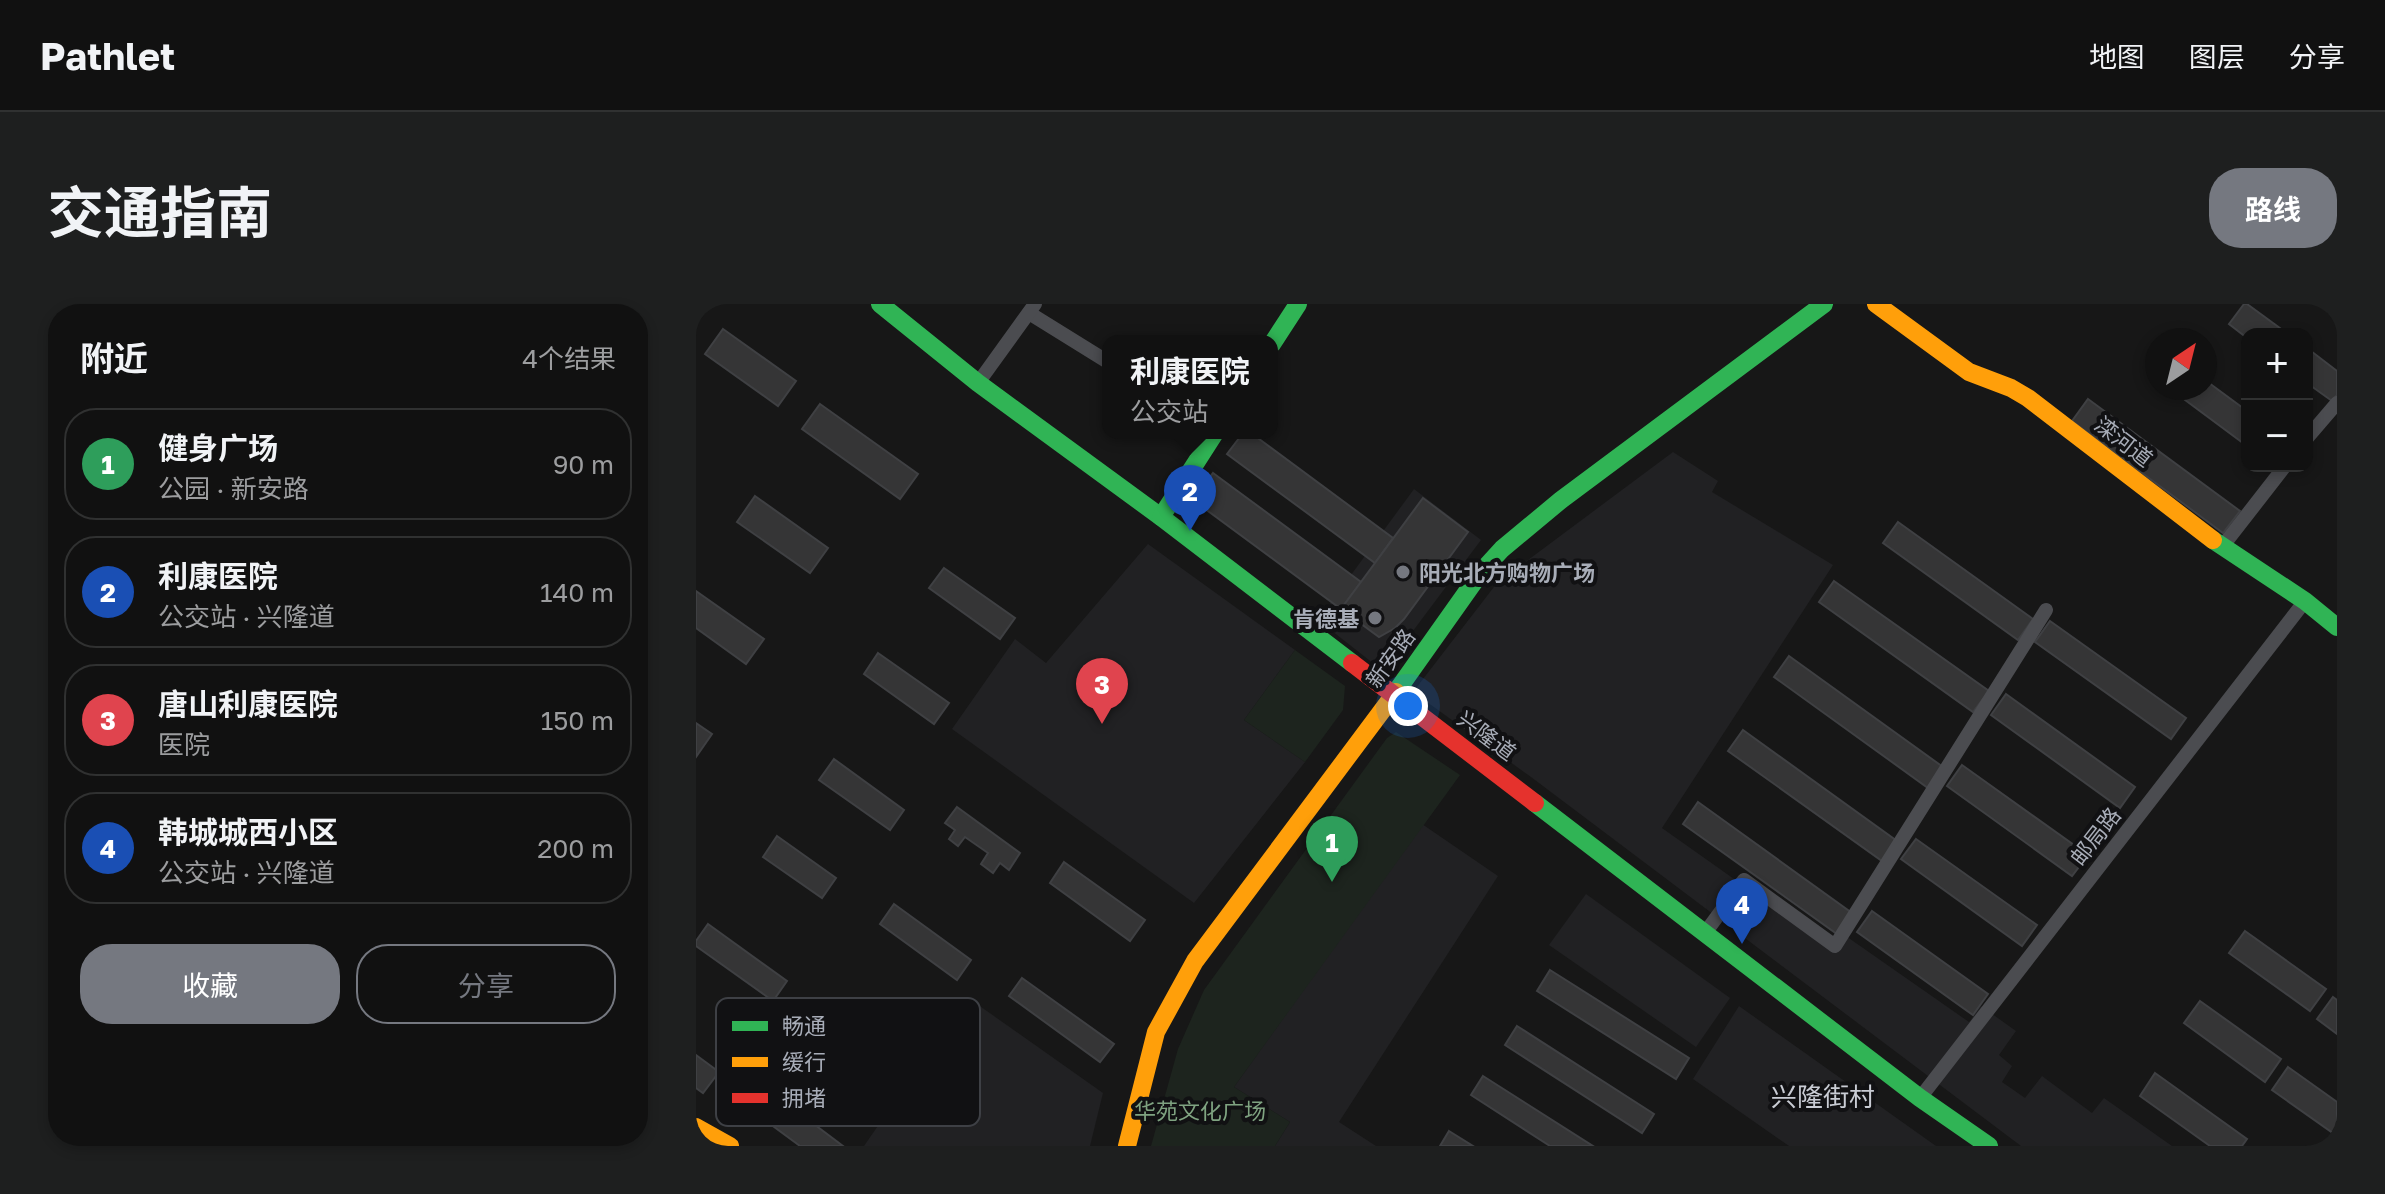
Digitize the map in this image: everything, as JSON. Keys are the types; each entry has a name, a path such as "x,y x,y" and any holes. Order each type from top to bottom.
{"main road":[{"name":"兴隆道","path":"880,304 978,383 1161,517 1920,1098 1989,1146"},
{"path":"1278,335 1298,304"},
{"name":"新安路","path":"1127,1146 1156,1032 1195,961 1390,692 1478,559 1586,465 1808,304"},
{"name":"新安路","path":"1117,1146 1147,1031 1189,952 1481,572 1502,549 1561,500 1824,304"},
{"name":"滦河道","path":"1876,304 1969,372 2028,398 2222,547 2305,601 2337,627"},
{"path":"1161,517 1211,439"},
{"path":"696,1127 730,1146"}],"street":[{"path":"978,383 1032,309 1102,358"},
{"path":"2313,431 2337,403"},
{"path":"2222,547 2280,472"},
{"name":"邮局路","path":"1920,1098 2305,601"},
{"path":"1705,933 1744,880 1835,946 2046,610"}],"shaded area":[{"path":"1673,452 1718,481 1712,492 1833,565 1662,828 1830,947 1843,934 1969,1022 1981,1006 2016,1031 1999,1055 2012,1066 2002,1082 2025,1098 2042,1076 2092,1113 2104,1098 2172,1146 2021,1146 1531,777 1413,692 1497,583"},
{"name":"阳光北方购物广场","path":"1414,489 1481,540 1383,671 1318,620"},
{"path":"1148,544 1295,650 1244,720 1305,762 1194,903 952,729 1015,639 1046,663"},
{"path":"1422,824 1498,876 1339,1122 1376,1146 1275,1146 1290,1122 1234,1087"},
{"path":"1586,894 1730,998 1696,1047 1549,945"},
{"path":"980,1006 1103,1093 1090,1146 864,1146 878,1126 980,1126"},
{"path":"1739,1006 1936,1146 1789,1146 1693,1079"}],"green space":[{"path":"1295,650 1345,686 1343,710 1305,762 1244,720"},
{"name":"华苑文化广场","path":"1396,732 1460,775 1234,1087 1290,1122 1275,1146 1151,1146 1178,1049 1204,990 1387,738"}],"building":[{"path":"2247,304 2280,328 2241,328 2241,333 2229,324"},
{"path":"723,329 796,381 778,406 705,354"},
{"path":"2313,353 2337,371 2337,395 2332,401 2313,387"},
{"path":"2217,389 2241,407 2241,442 2185,400 2217,400"},
{"path":"2088,399 2240,511 2223,533 2072,421"},
{"path":"820,404 918,474 900,499 802,429"},
{"path":"1238,439 1259,439 1393,538 1375,563 1227,454"},
{"path":"1213,473 1361,582 1341,609 1193,500"},
{"path":"755,496 828,548 810,573 737,522"},
{"name":"阳光北方购物广场","path":"1423,498 1468,532 1404,619 1379,637 1341,609"},
{"path":"1898,522 2033,619 2018,640 1883,543"},
{"path":"944,568 1015,618 1000,639 929,588"},
{"path":"1834,581 1989,691 1973,712 1819,602"},
{"path":"696,591 764,639 746,664 696,628"},
{"path":"2050,621 2186,718 2171,739 2035,642"},
{"path":"878,653 949,703 934,724 864,674"},
{"path":"1789,656 1943,767 1928,788 1774,677"},
{"path":"2006,694 2135,787 2120,808 1991,715"},
{"path":"696,723 712,734 696,757"},
{"path":"1743,730 1897,841 1882,861 1728,751"},
{"path":"834,759 904,810 890,830 819,780"},
{"path":"1962,765 2088,855 2072,876 1947,786"},
{"path":"1698,802 1852,913 1837,934 1683,824"},
{"path":"957,807 1020,853 1009,870 1000,863 993,873 981,864 988,853 965,837 958,846 949,839 955,830 945,823"},
{"path":"777,836 836,878 822,898 763,857"},
{"path":"1916,839 2037,925 2022,946 1901,859"},
{"path":"1064,862 1145,920 1130,941 1050,883"},
{"path":"894,904 971,960 957,980 880,924"},
{"path":"1872,911 1988,994 1973,1015 1857,932"},
{"path":"708,924 787,981 775,998 769,998 696,946"},
{"path":"2245,931 2326,989 2310,1011 2229,953"},
{"path":"1550,970 1689,1058 1676,1079 1537,991"},
{"path":"1022,978 1114,1044 1100,1062 1009,996"},
{"path":"2333,997 2337,1000 2337,1034 2317,1019"},
{"path":"2200,1001 2281,1059 2265,1082 2184,1023"},
{"path":"1517,1026 1654,1114 1642,1133 1505,1045"},
{"path":"696,1055 716,1070 716,1076 703,1093 696,1088"},
{"path":"2288,1067 2337,1102 2337,1136 2272,1090"},
{"path":"2155,1073 2247,1139 2242,1146 2210,1146 2140,1096"},
{"path":"1483,1076 1593,1146 1550,1146 1471,1095"},
{"path":"773,1126 816,1126 843,1146 800,1146"},
{"path":"1449,1131 1473,1146 1440,1146"}],"traffic: fast":[{"path":"880,304 978,383 1161,517 1352,663"},
{"path":"1278,335 1298,304"},
{"path":"1396,692 1481,572 1502,549 1561,500 1824,304"},
{"path":"1161,517 1211,439"},
{"path":"2213,540 2305,601 2337,627"},
{"path":"1535,803 1920,1098 1989,1146"}],"traffic: slow":[{"path":"1876,304 1969,372 2028,398 2213,540"},
{"path":"1127,1146 1156,1032 1195,961 1396,692"},
{"path":"696,1127 730,1146"}],"traffic: jam":[{"path":"1352,663 1535,803"}],"place":[{"name":"利康医院","path":"1190,531"},
{"name":"阳光北方购物广场","path":"1403,572"},
{"name":"肯德基","path":"1375,618"},
{"name":"唐山利康医院","path":"1102,724"},
{"name":"健身广场","path":"1332,882"},
{"name":"韩城城西小区","path":"1742,944"}],"district":[{"name":"兴隆街村","path":"1823,1096"}]}
